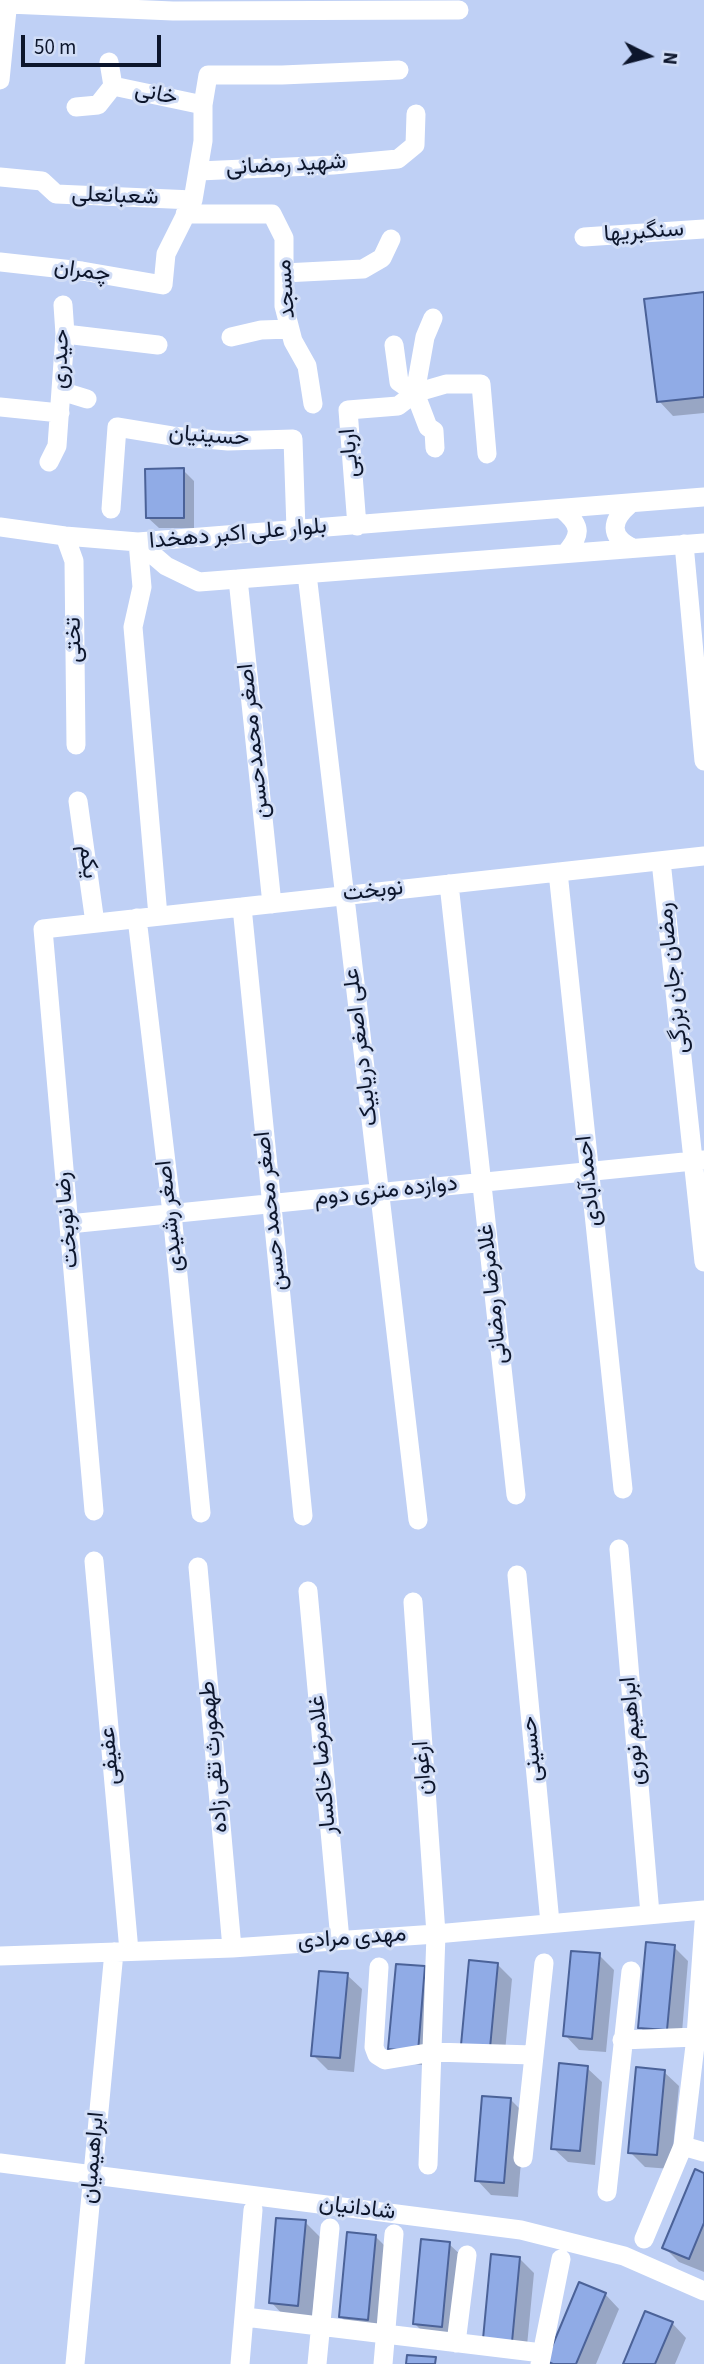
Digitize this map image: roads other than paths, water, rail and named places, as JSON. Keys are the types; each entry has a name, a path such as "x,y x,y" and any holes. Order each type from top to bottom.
{"street":[{"path":"0,80 8,2 173,11 459,10"},
{"path":"109,62 113,86"},
{"name":"شهید رمضانی","path":"399,70 208,75 203,105 203,141 199,170 332,165 398,159 415,145 416,114"},
{"name":"خانی","path":"76,107 98,105 113,86 203,105"},
{"path":"189,207 199,170"},
{"name":"شعبانعلی","path":"0,177 42,181 56,194 272,215"},
{"name":"چمران","path":"0,262 82,271 163,285 166,254 189,207"},
{"name":"مسجد","path":"272,215 284,238 284,306 293,341 307,366 313,404"},
{"name":"سنگبریها","path":"584,237 704,229"},
{"path":"285,273 363,269 382,258 391,239"},
{"name":"حیدری","path":"49,462 58,446 65,334 63,305"},
{"path":"433,318 425,337 415,393 428,427 434,431 435,448"},
{"path":"232,337 261,330 290,329"},
{"path":"65,334 158,345"},
{"path":"394,345 399,382 415,393"},
{"name":"اربابی","path":"357,526 348,410 398,406 415,393 446,384 481,384 487,454"},
{"path":"61,391 87,398"},
{"name":"حیدری","path":"0,407 60,413"},
{"name":"حسینیان","path":"111,509 117,427 228,441 293,439 296,530"},
{"name":"بلوار علی اکبر دهخدا","path":"138,542 704,497"},
{"path":"629,505 618,515 615,529 621,542 632,548"},
{"path":"564,510 574,519 578,531 575,542 566,553"},
{"path":"0,527 138,542 142,587 133,627 158,916"},
{"name":"تختی","path":"65,536 74,561 76,745"},
{"name":"بلوار علی اکبر دهخدا","path":"138,542 166,566 199,582 704,542"},
{"path":"684,544 704,761"},
{"name":"علی اصغر دریابیک","path":"307,574 418,1520"},
{"name":"اصغر محمدحسن","path":"238,579 272,904"},
{"name":"یکم","path":"78,801 95,923"},
{"name":"نوبخت","path":"43,929 704,856"},
{"name":"رمضان جان بزرگی","path":"661,861 699,1161 704,1262"},
{"name":"احمدآبادی","path":"558,872 623,1489"},
{"name":"غلامرضا رمضانی","path":"449,884 516,1495"},
{"name":"اصغر محمد حسن","path":"242,907 303,1516"},
{"name":"اصغر رشیدی","path":"137,918 172,1213 201,1513"},
{"name":"رضا نوبخت","path":"43,929 94,1511"},
{"name":"دوازده متری دوم","path":"69,1224 699,1161"},
{"name":"ابراهیم نوری","path":"619,1549 650,1914"},
{"name":"عفیفی","path":"94,1561 121,1951"},
{"name":"طهمورث تقی زاده","path":"198,1567 232,1948"},
{"name":"حسینی","path":"517,1575 550,1923"},
{"name":"غلامرضا خاکسار","path":"307,1591 340,1940"},
{"name":"ارغوان","path":"413,1602 436,1934 428,2165"},
{"name":"مهدی مرادی","path":"0,1956 232,1948 436,1934 704,1910"},
{"path":"644,2239 683,2146 696,2037 704,1923"},
{"name":"ابراهیمیان","path":"75,2364 92,2175 121,1951"},
{"path":"523,2158 544,1963"},
{"path":"379,1967 374,2047 377,2055 385,2060 433,2052 533,2055"},
{"path":"607,2192 631,1971"},
{"path":"622,2039 696,2037"},
{"path":"683,2146 704,2152"},
{"name":"شادانیان","path":"0,2163 521,2230 624,2256 704,2291"},
{"path":"240,2364 253,2210"},
{"path":"317,2364 330,2228"},
{"path":"383,2364 394,2234"},
{"path":"456,2343 467,2255"},
{"path":"245,2317 456,2343 541,2359 561,2259"}]}
